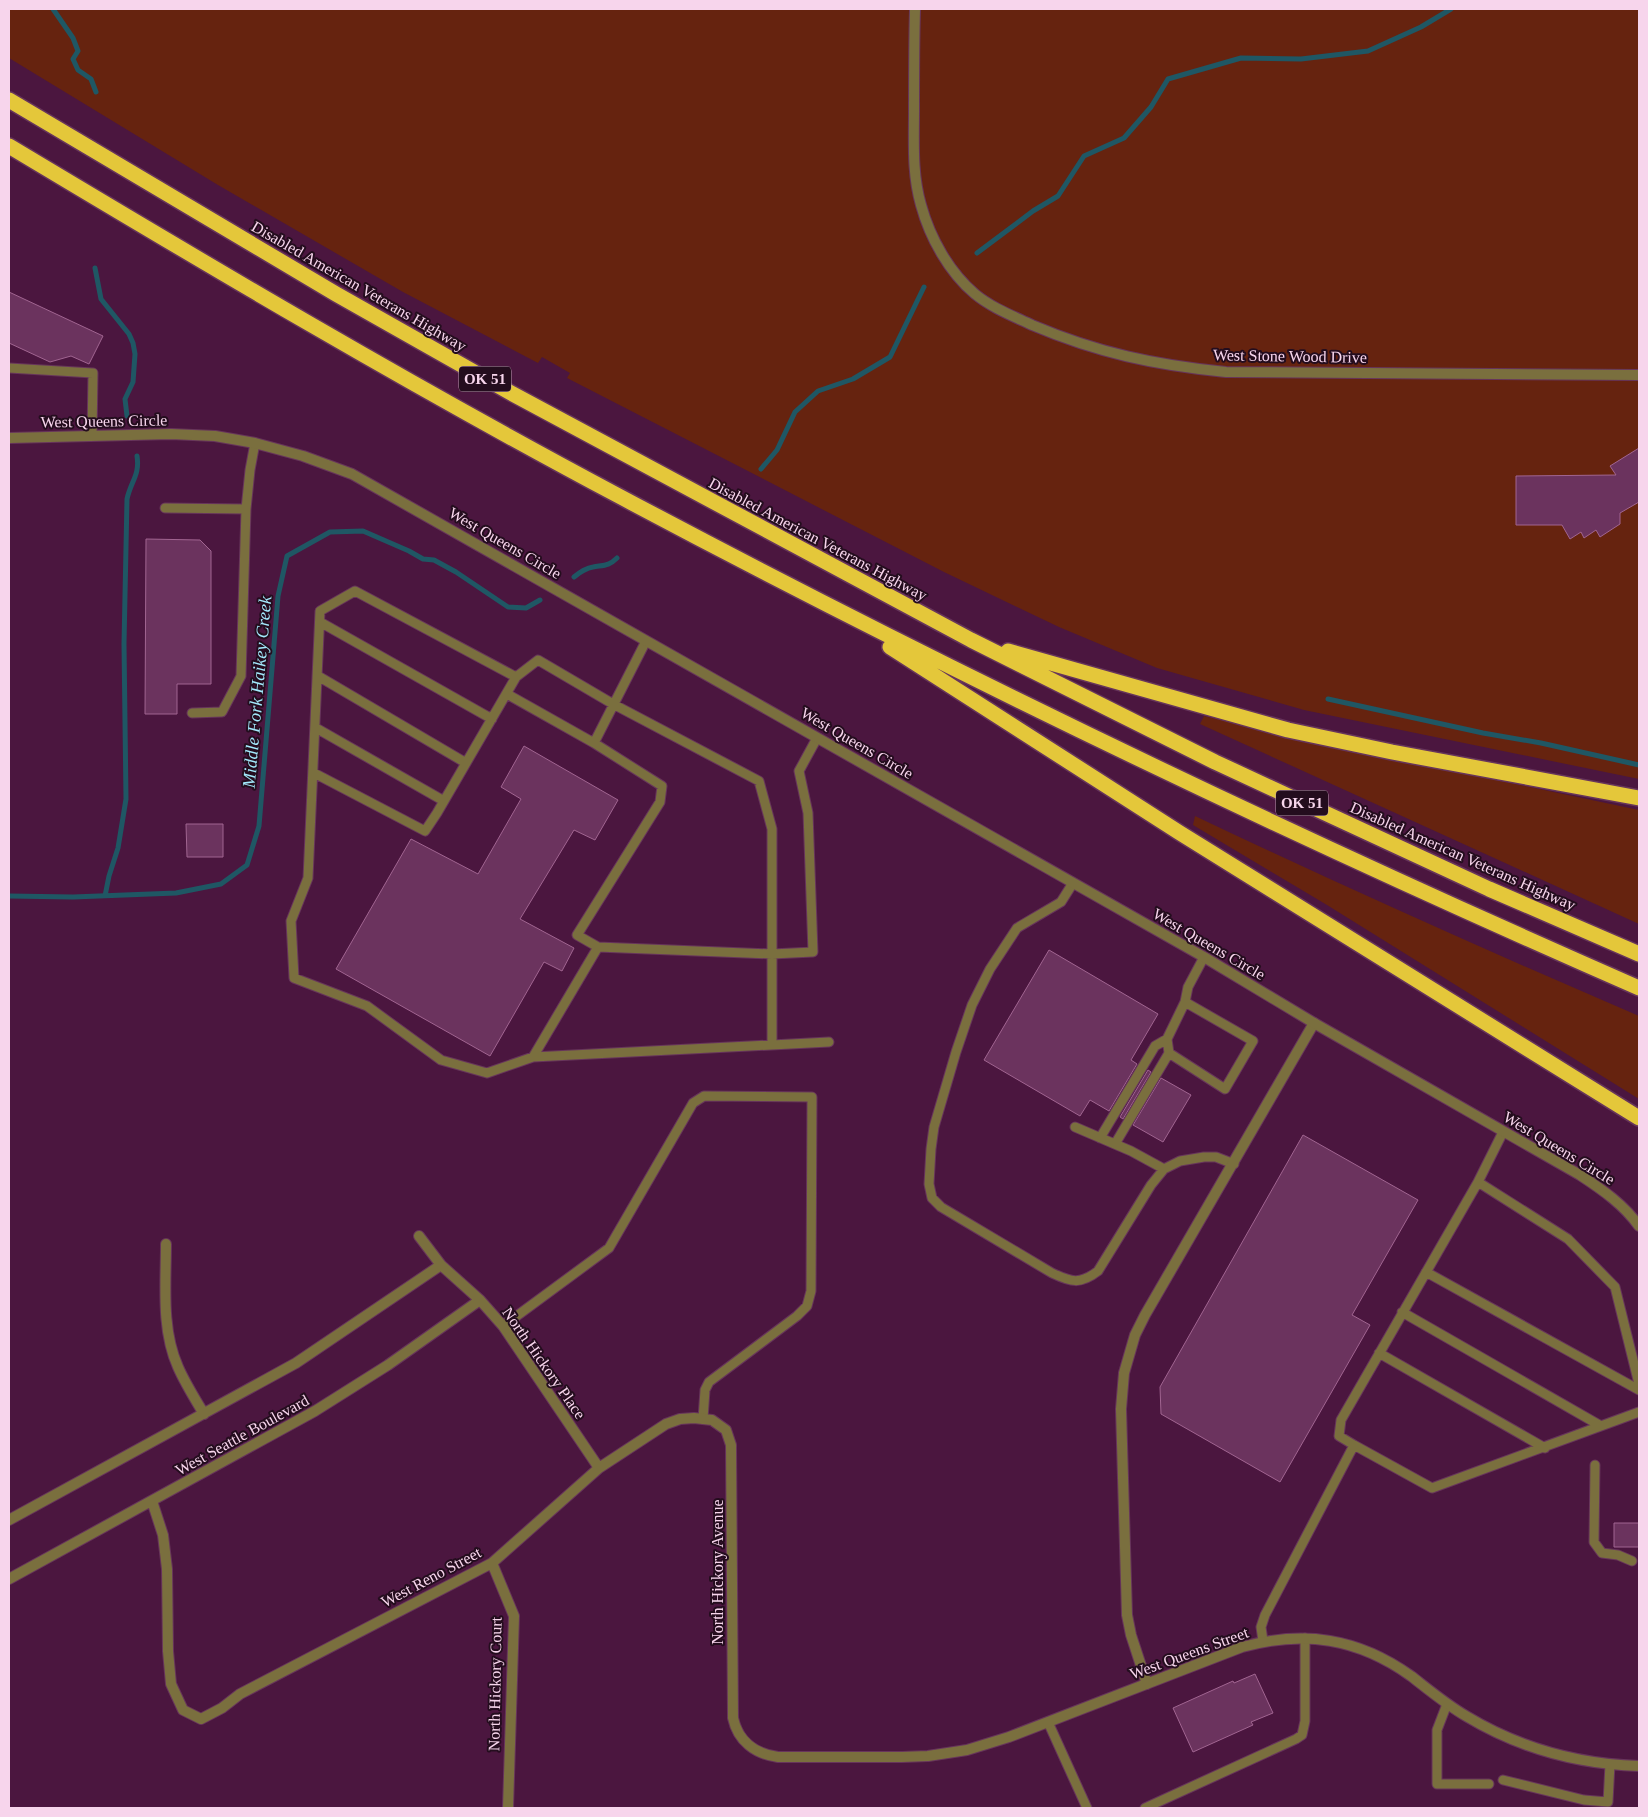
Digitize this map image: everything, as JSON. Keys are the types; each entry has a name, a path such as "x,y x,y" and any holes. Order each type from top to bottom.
{"highway":[{"name":"Disabled American Veterans Highway","path":"9,100 336,294 511,393 971,640 1215,762 1489,889 1639,954"},
{"name":"OK 51","path":"9,146 226,276 493,428 822,603 1008,697 1200,788 1491,923 1639,988"},
{"path":"822,603 1180,833 1639,1118"},
{"path":"971,640 1288,730 1392,752 1639,798"}],"street":[{"name":"West Stone Wood Drive","path":"915,9 914,149 915,176 921,204 929,230 961,280 976,295 1003,312 1094,348 1138,360 1181,368 1226,372 1639,375"},
{"name":"West Queens Circle","path":"9,438 171,434 215,436 255,442 304,456 352,474 1073,883 1580,1175 1608,1194 1639,1226"},
{"path":"1147,1684 1131,1635 1126,1596 1121,1408 1124,1373 1135,1335 1145,1315 1314,1023"},
{"name":"North Hickory Place","path":"419,1236 440,1265 480,1300 503,1326 599,1468"},
{"path":"166,1244 166,1313 169,1338 177,1366 204,1414"},
{"path":"9,1520 296,1363 440,1265"},
{"name":"West Seattle Boulevard","path":"9,1579 315,1411 388,1366 480,1300"},
{"name":"West Reno Street","path":"152,1501 163,1535 167,1569 168,1651 171,1684 183,1710 201,1719 222,1708 240,1694 492,1563 599,1468 666,1424 680,1419 707,1419"},
{"name":"North Hickory Avenue","path":"707,1419 726,1430 732,1454 732,1693 733,1718 738,1732"},
{"name":"North Hickory Court","path":"492,1563 514,1616 508,1808"},
{"name":"West Queens Street","path":"738,1732 753,1748 773,1756 902,1757 944,1754 967,1750 1009,1737 1218,1656 1263,1641 1305,1638 1336,1642 1365,1650 1389,1662 1467,1717 1514,1741 1562,1756 1610,1764 1639,1766"}],"lane":[{"path":"9,368 93,372 92,436"},
{"path":"192,713 222,712 241,676 246,509 255,442"},
{"path":"166,508 246,509"},
{"path":"516,677 355,591 320,611 308,878 291,921 294,978 367,1006 441,1060 488,1073 533,1057 829,1042"},
{"path":"320,622 492,719"},
{"path":"594,743 646,641"},
{"path":"314,773 424,831 444,801 516,677 538,660 614,704 759,781 772,829 772,1045"},
{"path":"318,676 466,763"},
{"path":"507,694 594,743 662,786 660,802 577,935 598,947 772,954 813,952 808,813 799,771 817,738"},
{"path":"316,728 444,801"},
{"path":"1073,883 1061,902 1017,928 980,987 956,1052 934,1127 930,1148 929,1184 932,1198 941,1207 1052,1273 1065,1279 1078,1281 1088,1278 1098,1271 1151,1185 1164,1169 1180,1161 1204,1157 1216,1157 1234,1164"},
{"path":"533,1057 598,947"},
{"path":"1100,1138 1155,1046 1167,1039 1185,1002 1188,987 1204,958"},
{"path":"1169,1053 1225,1088 1253,1041 1185,1002"},
{"path":"1114,1144 1169,1053 1167,1039"},
{"path":"503,1326 609,1248 693,1103 704,1096 812,1097 811,1291 807,1306 798,1316 709,1382 706,1390 707,1419"},
{"path":"1075,1127 1164,1169"},
{"path":"1503,1132 1478,1182 1341,1420 1339,1436 1432,1488 1639,1412"},
{"path":"1478,1182 1568,1239 1615,1287 1639,1384"},
{"path":"1426,1272 1639,1390"},
{"path":"1402,1312 1601,1426"},
{"path":"1379,1353 1545,1448"},
{"path":"1263,1641 1261,1627 1265,1615 1354,1445"},
{"path":"1595,1465 1594,1542 1602,1554 1618,1555 1632,1561"},
{"path":"1145,1808 1302,1735 1305,1721 1305,1638"},
{"path":"1447,1704 1437,1730 1437,1784 1489,1784"},
{"path":"1048,1722 1088,1808"},
{"path":"1504,1780 1610,1805 1610,1764"}],"shaded area":[{"path":"9,9 1639,9 1639,779 1304,710 1157,668 1059,627 944,572 567,378 570,373 542,357 538,363 403,292 218,185 9,58"},
{"path":"1204,716 1320,743 1639,810 1639,924 1200,724"},
{"path":"1195,816 1527,968 1639,1016 1639,1099 1327,905 1193,825"}],"building":[{"path":"9,292 103,336 89,364 71,356 50,362 9,343"},
{"path":"1639,448 1639,502 1620,513 1620,524 1600,537 1596,530 1584,538 1581,532 1570,539 1562,525 1516,525 1516,476 1616,475 1610,466"},
{"path":"146,539 200,540 211,551 211,684 177,684 177,714 145,714"},
{"path":"524,746 618,800 595,840 574,830 520,919 574,948 562,971 544,962 490,1056 336,969 411,839 478,874 521,799 501,787"},
{"path":"186,824 223,824 223,857 187,857"},
{"path":"1049,950 1158,1014 1131,1060 1137,1064 1109,1111 1090,1100 1080,1116 984,1060"},
{"path":"1148,1070 1151,1072 1123,1119 1120,1117"},
{"path":"1161,1078 1191,1095 1163,1142 1133,1125"},
{"path":"1303,1135 1418,1200 1352,1315 1370,1325 1280,1482 1161,1414 1160,1387"},
{"path":"1614,1523 1639,1523 1639,1547 1614,1547"},
{"path":"1255,1674 1273,1713 1251,1722 1253,1725 1193,1752 1173,1708 1233,1681 1234,1683"}],"waterway":[{"path":"53,9 73,38 78,51 73,59 78,70 91,79 96,92"},
{"name":"Middle Fork Haikey Creek","path":"977,253 1033,211 1058,196 1084,156 1124,138 1151,107 1168,79 1241,58 1301,59 1368,51 1421,27 1451,9"},
{"path":"95,268 101,299 129,334 133,343 135,354 133,382 125,399 127,416"},
{"name":"Middle Fork Haikey Creek","path":"761,469 777,450 795,412 818,391 853,379 890,357 924,287"},
{"path":"105,896 118,848 126,799 124,644 127,499 136,473 137,456"},
{"name":"Middle Fork Haikey Creek","path":"9,896 73,897 176,893 221,884 247,865 259,826 278,596 287,556 330,532 363,531 423,559 434,560 456,572 508,607 526,608 540,600"},
{"name":"Middle Fork Haikey Creek","path":"574,577 585,569 609,564 617,558"},
{"path":"1328,699 1639,765"}]}
